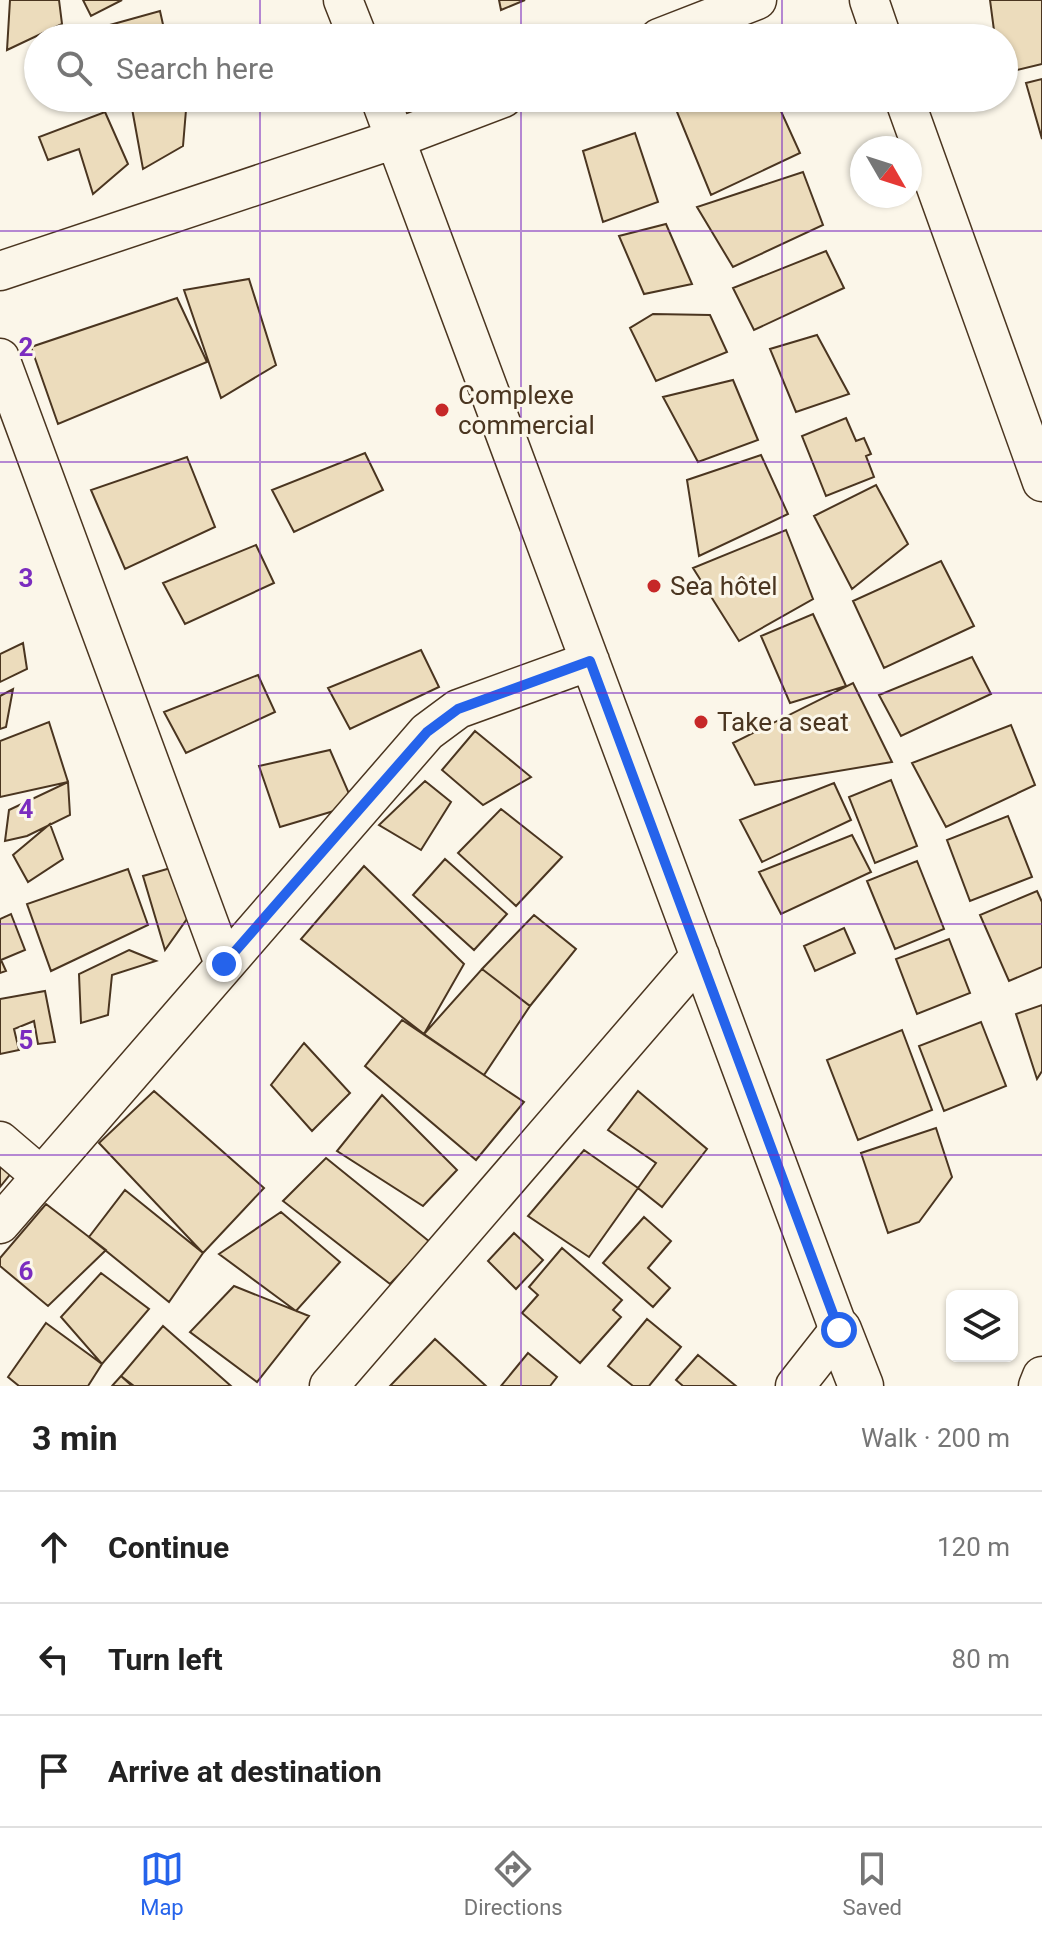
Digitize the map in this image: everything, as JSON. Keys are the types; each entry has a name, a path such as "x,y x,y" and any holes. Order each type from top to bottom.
{"street":[{"path":"343,0 352,24"},
{"path":"695,24 757,0"},
{"path":"869,0 877,24"},
{"path":"385,112 861,1386"},
{"path":"0,271 395,139 466,112"},
{"path":"909,112 1042,482"},
{"path":"2,369 224,964"},
{"path":"0,1224 427,732 458,709 590,661"},
{"path":"329,1386 700,956"},
{"path":"0,1141 41,1176"},
{"path":"795,1386 839,1330"},
{"path":"1038,1386 1042,1376"}],"building":[{"path":"10,0 59,0 62,24 24,24 24,42 7,50"},
{"path":"83,0 122,0 91,16"},
{"path":"499,0 525,0 501,10"},
{"path":"990,0 1042,0 1042,64 1018,70 1018,24 993,24"},
{"path":"160,11 163,24 113,24"},
{"path":"1042,79 1042,139 1026,83"},
{"path":"105,112 128,164 93,194 79,149 48,160 39,137"},
{"path":"133,112 186,112 183,146 143,169"},
{"path":"677,112 781,112 800,153 711,195"},
{"path":"635,133 658,202 603,222 583,151"},
{"path":"803,172 823,225 733,267 697,207"},
{"path":"666,224 692,284 644,294 619,236"},
{"path":"826,251 844,288 754,330 733,288"},
{"path":"249,279 276,365 221,398 184,290"},
{"path":"177,298 207,362 58,424 31,347"},
{"path":"653,314 710,315 727,352 656,381 630,328"},
{"path":"817,335 849,394 796,412 770,349"},
{"path":"733,380 758,440 698,462 663,397"},
{"path":"846,418 856,441 864,438 871,454 866,456 874,477 826,496 802,436"},
{"path":"365,453 383,490 294,532 272,490"},
{"path":"761,455 788,514 699,556 687,480"},
{"path":"187,457 215,527 125,569 91,490"},
{"path":"876,485 908,544 852,589 814,516"},
{"path":"786,530 813,599 739,641 693,568"},
{"path":"256,545 274,583 185,624 163,583"},
{"path":"941,561 974,626 884,668 853,601"},
{"path":"813,614 846,686 790,703 761,636"},
{"path":"23,643 27,669 0,682 0,654"},
{"path":"421,650 439,687 350,729 328,688"},
{"path":"972,657 991,694 901,736 879,695"},
{"path":"258,675 275,712 186,753 164,712"},
{"path":"853,683 892,762 755,785 733,743"},
{"path":"13,689 6,727 0,729 0,696"},
{"path":"49,722 68,782 0,797 0,741"},
{"path":"1011,725 1035,785 946,827 912,763"},
{"path":"475,731 531,777 483,805 442,770"},
{"path":"330,750 354,805 280,827 259,766"},
{"path":"891,780 917,846 875,863 849,797"},
{"path":"425,781 451,802 421,850 379,825"},
{"path":"68,782 70,815 27,836 5,841 9,810"},
{"path":"834,783 851,820 762,862 740,820"},
{"path":"501,809 562,857 516,906 458,853"},
{"path":"1008,816 1032,877 970,901 947,840"},
{"path":"50,824 63,859 28,882 13,855"},
{"path":"852,835 871,872 781,914 759,872"},
{"path":"445,859 507,914 474,950 413,895"},
{"path":"917,861 944,929 895,949 867,881"},
{"path":"364,866 464,964 424,1034 301,939"},
{"path":"174,867 189,916 165,950 143,876"},
{"path":"128,869 148,925 51,971 27,904"},
{"path":"1037,891 1042,902 1042,967 1009,981 980,915"},
{"path":"11,914 25,950 1,960 6,971 0,973 0,919"},
{"path":"534,915 576,949 530,1006 482,969"},
{"path":"844,928 855,953 815,971 804,946"},
{"path":"949,939 970,993 917,1014 896,959"},
{"path":"129,950 156,961 112,975 108,1015 81,1023 79,974"},
{"path":"482,969 530,1006 484,1075 424,1034"},
{"path":"45,991 55,1042 38,1044 34,1021 14,1029 19,1050 0,1054 0,999"},
{"path":"1042,1005 1042,1071 1037,1079 1016,1014"},
{"path":"402,1020 524,1102 476,1160 365,1066"},
{"path":"981,1022 1006,1086 944,1111 919,1046"},
{"path":"902,1030 932,1110 858,1140 827,1060"},
{"path":"304,1043 350,1093 312,1131 271,1085"},
{"path":"154,1091 264,1188 203,1253 99,1143"},
{"path":"638,1091 707,1149 662,1207 638,1188 656,1163 608,1130"},
{"path":"382,1095 457,1170 423,1206 337,1151"},
{"path":"936,1128 952,1177 919,1222 888,1233 861,1153"},
{"path":"584,1150 638,1188 589,1257 528,1216"},
{"path":"326,1158 430,1242 390,1284 283,1201"},
{"path":"0,1166 12,1172 0,1187"},
{"path":"125,1190 203,1253 169,1302 89,1237"},
{"path":"46,1204 106,1250 48,1306 0,1266 0,1258"},
{"path":"281,1212 340,1262 296,1311 219,1254"},
{"path":"644,1217 671,1241 648,1268 670,1288 653,1307 603,1263"},
{"path":"514,1233 543,1260 516,1289 488,1261"},
{"path":"562,1248 622,1300 613,1310 621,1317 580,1363 522,1313 538,1295 529,1287"},
{"path":"101,1273 149,1309 102,1364 61,1317"},
{"path":"234,1286 309,1316 257,1382 190,1332"},
{"path":"647,1319 681,1347 649,1386 633,1386 608,1366"},
{"path":"46,1323 102,1364 88,1386 19,1386 8,1377"},
{"path":"163,1326 231,1386 134,1386 121,1376"},
{"path":"435,1339 486,1386 390,1386"},
{"path":"528,1353 557,1377 550,1386 501,1386"},
{"path":"698,1355 736,1386 683,1386 676,1380"},
{"path":"121,1376 132,1386 112,1386"}],"place":[{"name":"Complexe commercial","path":"442,410"},
{"name":"Sea hôtel","path":"654,586"},
{"name":"Take a seat","path":"701,722"}],"route":[{"path":"224,964 427,732 458,709 590,661 839,1330"}]}
